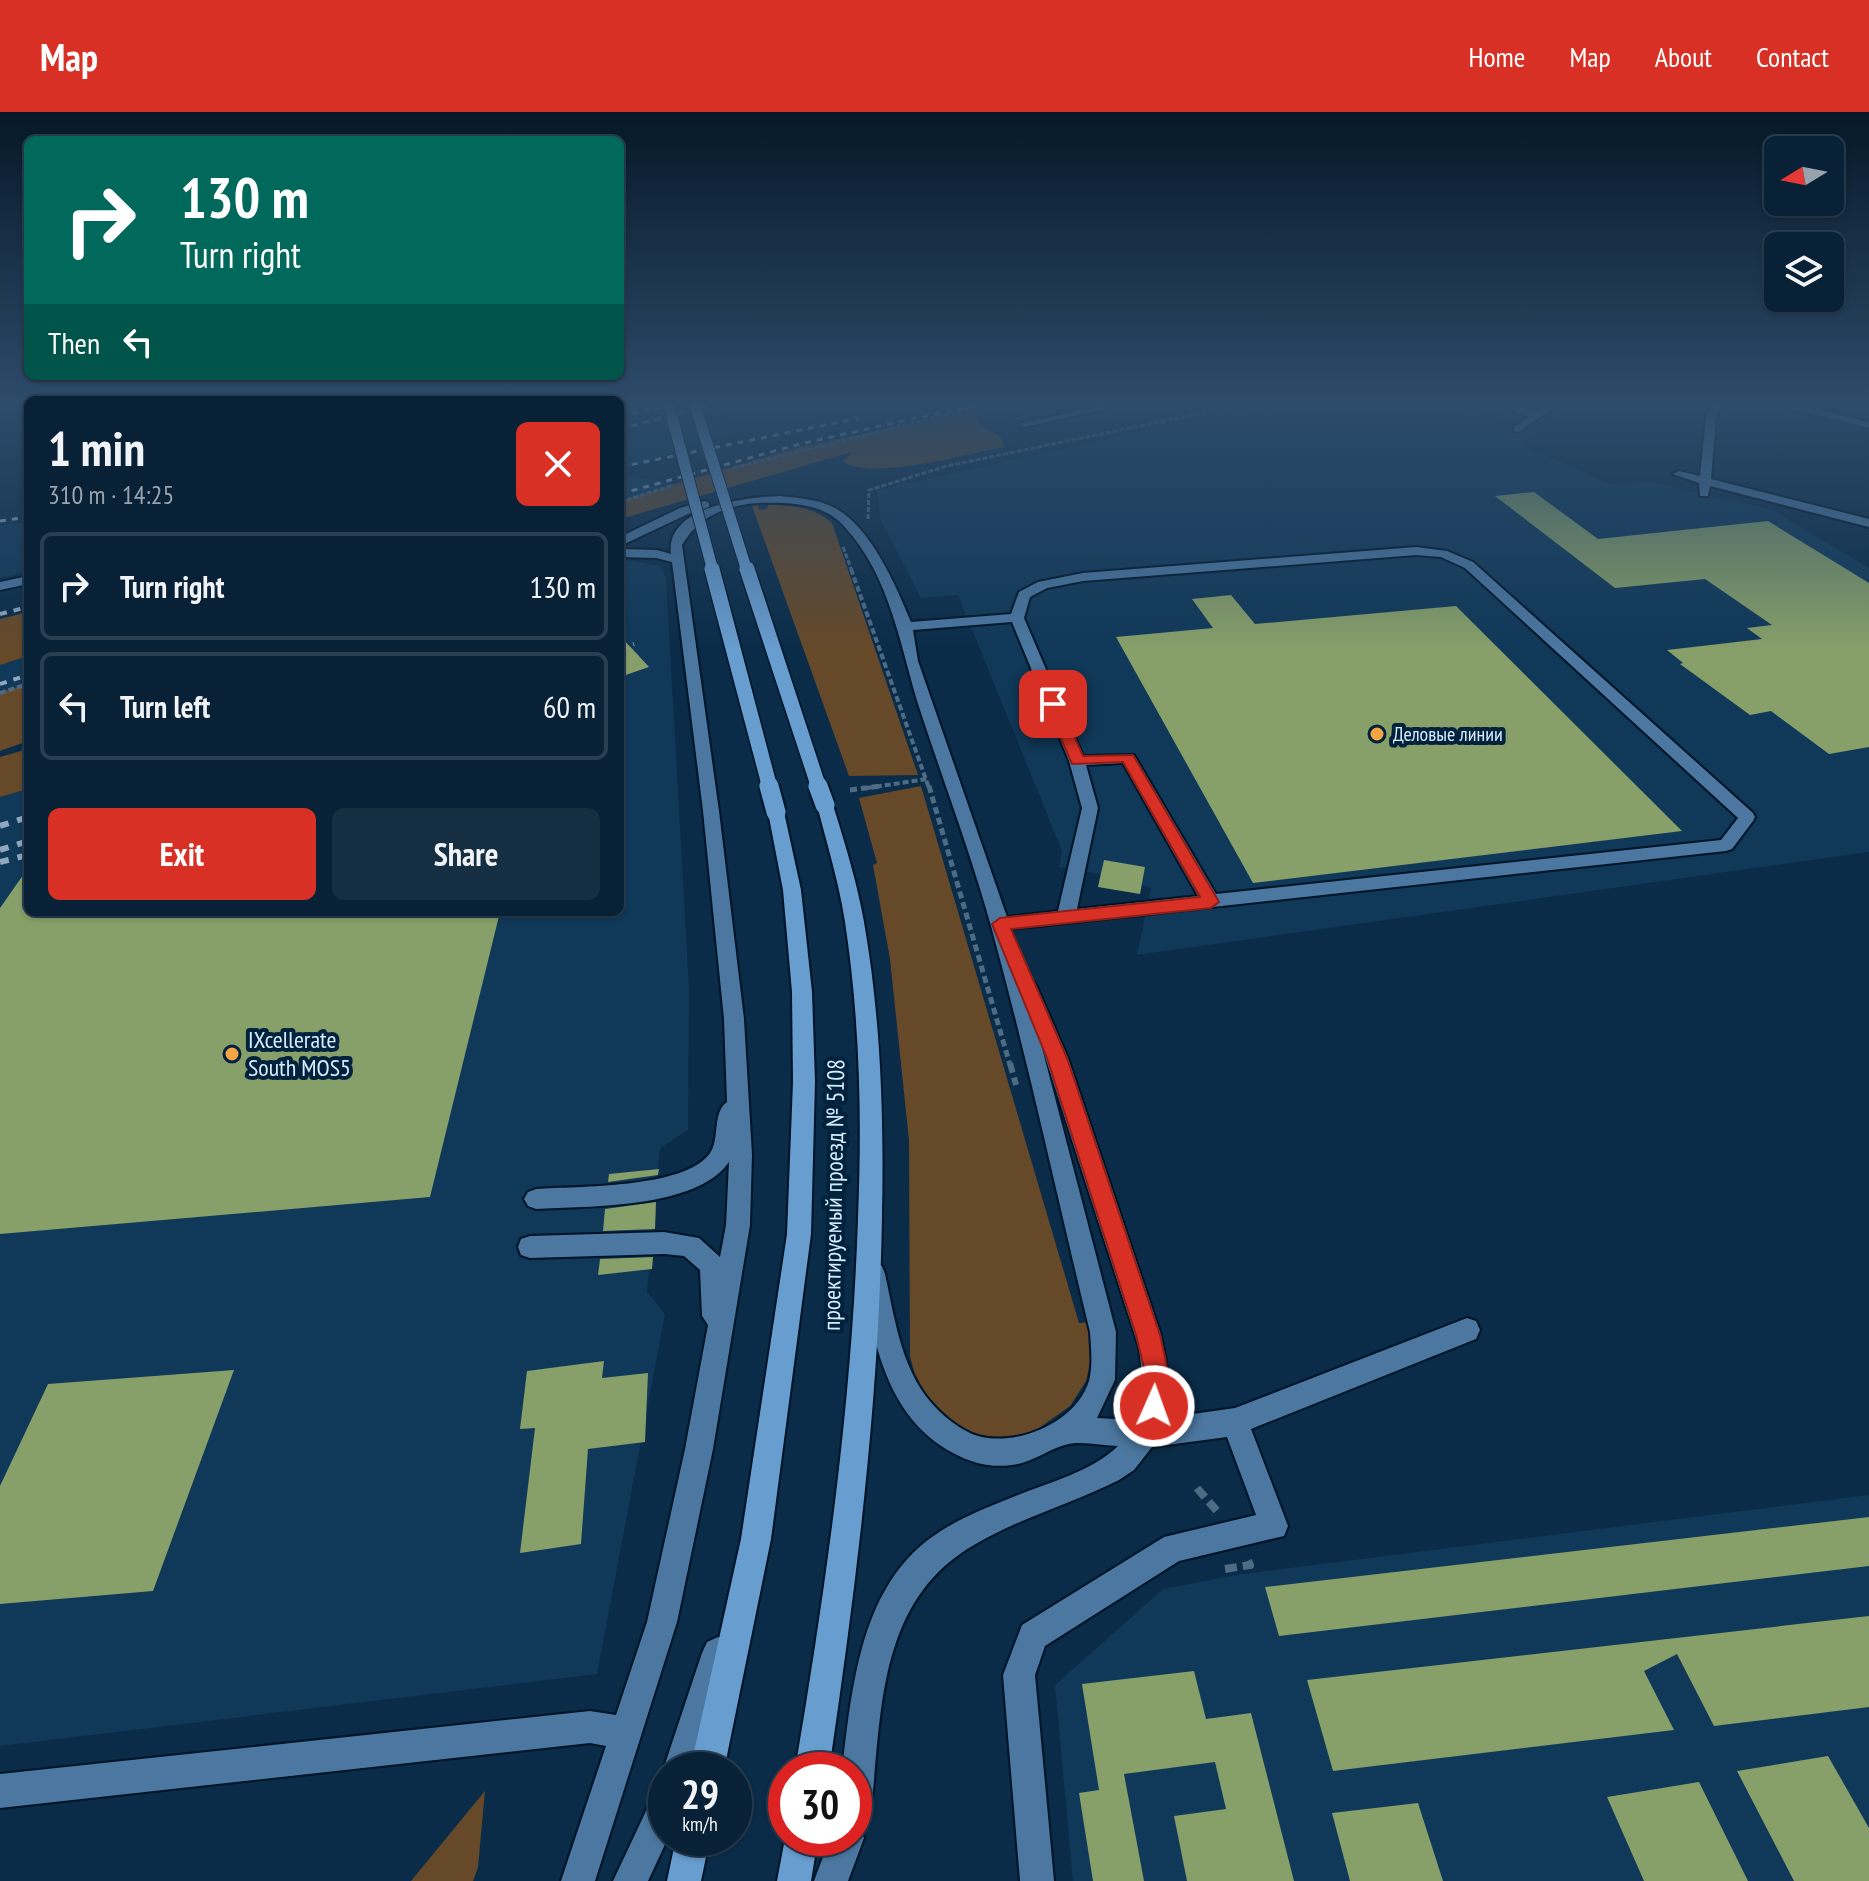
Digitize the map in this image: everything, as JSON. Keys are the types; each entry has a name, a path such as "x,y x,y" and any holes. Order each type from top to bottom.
{"main road":[{"name":"проектируемый проезд № 5108","path":"690,485 776,812 794,905 802,992 804,1082 799,1234 756,1539 711,1752"},
{"name":"проектируемый проезд № 5108","path":"720,485 825,805 846,881 861,975 872,1087 870,1263 855,1466 833,1643 815,1752"},
{"path":"684,1881 689,1856"},
{"path":"794,1881 798,1856"}],"street":[{"path":"1704,494 1705,485"},
{"path":"1726,485 1869,523"},
{"path":"624,540 684,511 719,503 784,499 812,503 841,516 877,569 905,627 911,661 1000,924 1057,1058 1148,1335 1157,1372 1154,1406 1144,1434 1124,1459 1071,1487 959,1537 909,1579 888,1613 877,1650 862,1752"},
{"path":"668,557 687,526 715,509 753,500"},
{"path":"578,1881 662,1622 699,1449 738,1225 741,1155 734,1019 715,841 668,557 657,543 666,525 684,511"},
{"path":"1000,924 1726,845 1747,817 1469,565 1443,554 1416,551 1083,577 1043,585 1024,595 1017,618 1077,761 1090,808 1066,916"},
{"path":"624,553 668,557"},
{"path":"0,586 24,581"},
{"path":"905,627 1017,618"},
{"path":"1077,761 1128,758 1211,902"},
{"path":"870,1263 892,1356 911,1398 929,1419 950,1436 976,1450 1008,1452 1039,1445 1066,1430 1088,1409 1102,1383 1103,1332 1000,924"},
{"path":"536,1199 610,1193 695,1180 719,1160 736,1086"},
{"path":"530,1247 664,1243 690,1246 712,1265 716,1346"},
{"path":"1066,1430 1144,1434 1235,1422 1467,1330"},
{"path":"1037,1881 1019,1675 1033,1636 1174,1547 1274,1526 1235,1422"},
{"path":"686,1752 756,1539"},
{"path":"0,1791 590,1727 628,1733"},
{"path":"630,1881 648,1844"},
{"path":"831,1881 840,1856"}],"path":[{"path":"624,501 675,485"},
{"path":"868,520 869,490 887,485"},
{"path":"0,693 24,685"},
{"path":"850,790 927,779 1020,1099"}],"shaded area":[{"path":"624,485 674,485 624,500"},
{"path":"674,485 739,485 624,518 624,500"},
{"path":"903,485 1660,485 1770,509 1869,568 1869,852 1137,955 1151,888 1142,885 1139,894 1098,887 1100,874 1059,867 1062,851 958,595 921,598 880,518 878,490"},
{"path":"758,505 759,510 767,509 768,505 802,508 818,513 832,523 918,775 849,776 752,506"},
{"path":"24,522 24,572 0,578 0,525"},
{"path":"624,560 660,566 666,578 689,988 688,1130 660,1148 647,1292 665,1314 597,1674 0,1746 0,797 24,790 24,916 624,916"},
{"path":"24,613 24,657 0,665 0,619"},
{"path":"24,657 24,685 0,692 0,665"},
{"path":"24,685 24,742 0,751 0,692"},
{"path":"24,750 24,790 0,797 0,757"},
{"path":"921,786 1079,1323 1090,1322 1093,1350 1086,1381 1070,1406 1032,1433 998,1439 966,1432 942,1415 919,1390 910,1356 909,1140 890,959 873,865 877,863 859,798"},
{"path":"1869,1495 1869,1881 1073,1881 1055,1685 1163,1589 1242,1574"},
{"path":"485,1791 478,1867 473,1881 411,1881"}],"building":[{"path":"1534,492 1598,539 1768,521 1869,583 1869,747 1829,754 1771,711 1750,715 1680,664 1683,663 1667,650 1762,639 1747,628 1772,625 1705,579 1615,588 1495,496"},
{"name":"Деловые линии","path":"1231,595 1255,624 1456,606 1682,831 1253,883 1116,637 1213,628 1192,599"},
{"path":"624,640 638,655 649,667 624,676"},
{"path":"1104,860 1145,867 1140,894 1098,887"},
{"name":"IXcellerate South MOS5","path":"24,874 24,916 499,916 430,1197 0,1234 0,908"},
{"path":"659,1169 658,1175 608,1182 609,1174"},
{"path":"656,1202 655,1229 603,1231 605,1209"},
{"path":"653,1257 652,1269 598,1275 600,1259"},
{"path":"604,1361 602,1378 648,1373 645,1442 588,1449 581,1544 520,1553 535,1428 520,1429 527,1371"},
{"path":"234,1370 153,1591 0,1604 0,1486 48,1384"},
{"path":"1869,1517 1869,1566 1279,1636 1265,1587"},
{"path":"1869,1616 1869,1707 1714,1726 1677,1654 1644,1671 1674,1730 1333,1771 1307,1680"},
{"path":"1194,1671 1206,1719 1251,1713 1294,1881 1187,1881 1174,1816 1226,1809 1215,1762 1124,1774 1144,1881 1093,1881 1079,1793 1099,1790 1082,1684"},
{"path":"1828,1756 1869,1828 1869,1881 1794,1881 1737,1771"},
{"path":"1699,1782 1748,1881 1644,1881 1607,1797"},
{"path":"1418,1803 1443,1881 1350,1881 1332,1813"}],"railway":[{"path":"624,493 654,485"},
{"path":"0,521 24,518"},
{"path":"0,614 24,608"},
{"path":"624,648 634,644"},
{"path":"0,684 24,676"},
{"path":"0,826 24,818"},
{"path":"0,850 24,842"},
{"path":"0,862 24,856"}],"place":[{"name":"Деловые линии","path":"1377,734"},
{"name":"IXcellerate South MOS5","path":"232,1054"}],"route":[{"path":"1053,704 1077,761 1128,758 1211,902 1000,924 1057,1058 1148,1335 1157,1372 1154,1406"}]}
